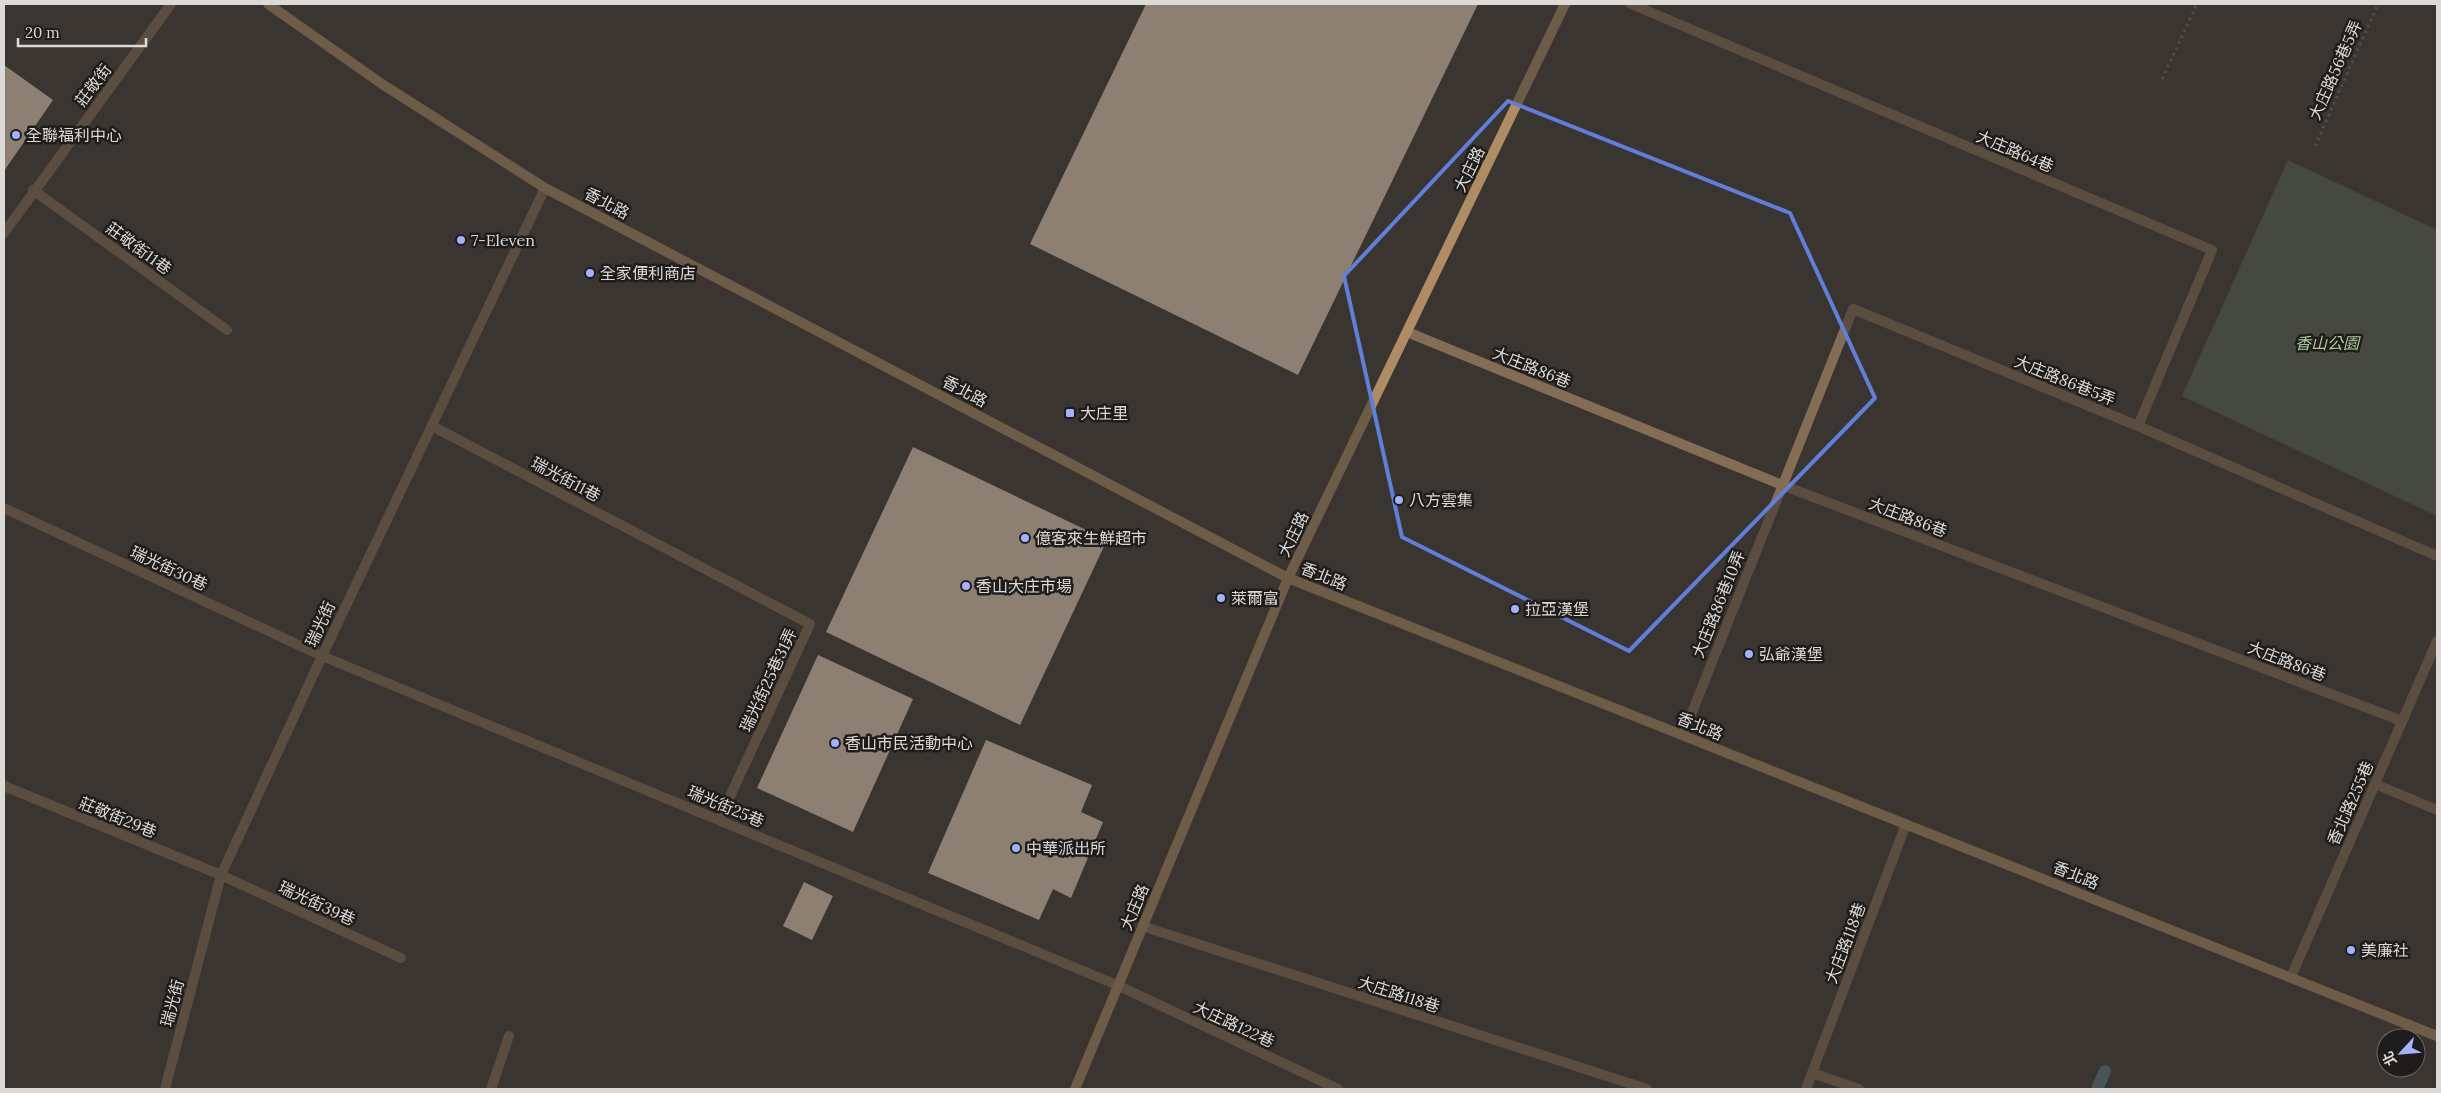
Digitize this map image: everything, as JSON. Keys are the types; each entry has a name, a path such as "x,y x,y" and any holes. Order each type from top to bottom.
{"street":[{"name":"莊敬街","path":"4,233 33,190 171,4"},
{"name":"香北路","path":"268,4 382,84 545,188 1288,578 2437,1036"},
{"name":"大庄路","path":"1075,1089 1288,578 1565,4"},
{"name":"大庄路64巷","path":"1631,4 2212,250 2138,426"},
{"name":"瑞光街","path":"165,1089 221,875 322,656 545,188"},
{"name":"莊敬街11巷","path":"33,190 227,330"},
{"name":"大庄路86巷5弄","path":"1782,485 1853,309 2138,426 2437,556"},
{"name":"大庄路86巷","path":"1407,332 1782,485 2402,721"},
{"name":"瑞光街11巷","path":"432,426 687,560"},
{"name":"大庄路86巷10弄","path":"1683,735 1782,485"},
{"name":"瑞光街30巷","path":"4,508 322,656"},
{"name":"瑞光街25巷31弄","path":"687,560 810,624 718,820"},
{"name":"香北路255巷","path":"2291,977 2437,641"},
{"name":"瑞光街25巷","path":"322,656 1118,985"},
{"path":"2375,784 2437,810"},
{"name":"莊敬街29巷","path":"4,786 221,875"},
{"name":"大庄路118巷","path":"1806,1089 1906,824"},
{"name":"瑞光街39巷","path":"221,875 401,958"},
{"name":"大庄路118巷","path":"1142,926 1647,1089"},
{"name":"大庄路122巷","path":"1118,985 1338,1089"},
{"path":"491,1089 509,1036"},
{"path":"1812,1073 1859,1089"}],"path":[{"path":"2162,79 2197,4"},
{"name":"大庄路56巷5弄","path":"2315,146 2378,4"}],"highlighted area":[{"path":"1508,101 1790,213 1875,398 1629,651 1402,537 1344,276"}],"green space":[{"name":"香山公園","path":"2288,160 2437,230 2437,516 2182,396"}],"building":[{"path":"1146,4 1478,4 1298,375 1030,244"},
{"name":"全聯福利中心","path":"4,65 53,100 4,171"},
{"name":"香山大庄市場","path":"913,447 1107,540 1020,725 826,632"},
{"name":"香山市民活動中心","path":"818,655 913,699 853,832 757,788"},
{"name":"中華派出所","path":"986,740 1092,785 1081,812 1103,822 1071,898 1053,889 1039,920 928,873"},
{"path":"804,882 833,896 812,940 783,926"}],"waterway":[{"path":"2097,1089 2105,1071"}],"place":[{"name":"全聯福利中心","path":"16,135"},
{"name":"7-Eleven","path":"461,240"},
{"name":"全家便利商店","path":"590,273"},
{"name":"大庄里","path":"1070,413"},
{"name":"八方雲集","path":"1399,500"},
{"name":"億客來生鮮超市","path":"1025,538"},
{"name":"香山大庄市場","path":"966,586"},
{"name":"萊爾富","path":"1221,598"},
{"name":"拉亞漢堡","path":"1515,609"},
{"name":"弘爺漢堡","path":"1749,654"},
{"name":"香山市民活動中心","path":"835,743"},
{"name":"中華派出所","path":"1016,848"},
{"name":"美廉社","path":"2351,950"}]}
